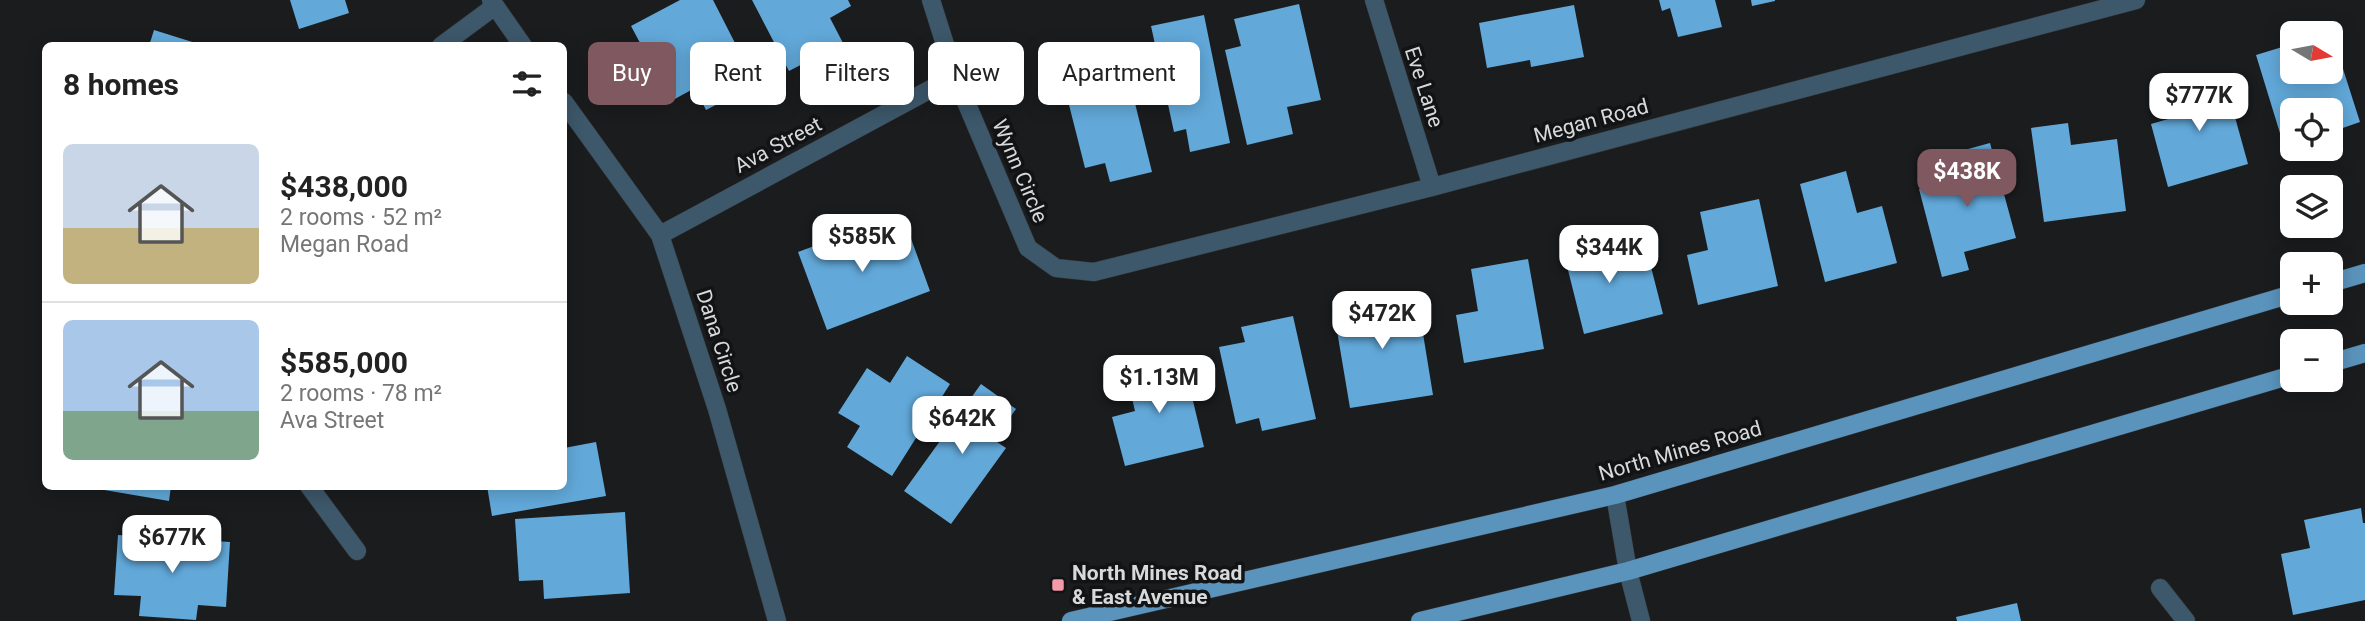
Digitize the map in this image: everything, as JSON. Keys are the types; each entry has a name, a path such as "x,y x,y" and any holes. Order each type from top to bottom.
{"main road":[{"path":"2343,279 2365,273"},
{"name":"North Mines Road","path":"1071,621 1615,495 2280,298"},
{"path":"2343,359 2365,353"},
{"path":"1420,621 1628,571 2280,379"}],"street":[{"name":"Wynn Circle","path":"931,0 944,42"},
{"name":"Eve Lane","path":"1374,0 1432,187"},
{"name":"Megan Road","path":"1056,268 1094,272 1432,187 2136,0"},
{"path":"446,42 493,3 520,42"},
{"name":"Ava Street","path":"660,235 928,91"},
{"name":"Wynn Circle","path":"967,105 1028,248 1056,268"},
{"name":"Dana Circle","path":"567,106 660,235 717,409 777,621"},
{"path":"312,490 357,551"},
{"path":"1615,495 1628,571 1641,621"},
{"path":"2160,588 2186,621"}],"building":[{"path":"290,0 345,0 349,13 299,29"},
{"path":"680,0 713,0 734,42 690,42 690,91 676,98 676,42 640,42 631,26"},
{"path":"752,0 848,0 851,6 830,18 842,42 800,42 800,65 789,71 786,65 786,42 774,42"},
{"path":"1659,0 1715,0 1722,27 1678,37 1670,8 1662,11"},
{"path":"1751,0 1775,0 1775,1 1752,6"},
{"path":"1299,4 1321,100 1287,107 1293,134 1247,145 1225,50 1241,46 1234,19"},
{"path":"1574,5 1584,57 1531,67 1530,60 1487,68 1479,23"},
{"path":"1204,15 1230,143 1190,152 1186,129 1174,132 1168,105 1200,105 1200,42 1154,42 1151,26"},
{"path":"154,30 192,42 150,42"},
{"path":"2280,48 2280,84 2343,84 2343,69 2360,122 2343,128 2343,98 2280,98 2280,133 2256,55"},
{"path":"2223,74 2248,164 2168,187 2151,124 2175,117 2167,90"},
{"path":"1069,105 1135,105 1152,172 1110,182 1105,163 1085,168"},
{"path":"2068,123 2071,145 2117,139 2126,211 2044,222 2031,128"},
{"path":"1990,143 2016,238 1964,252 1969,270 1942,277 1919,189 1953,180 1946,155"},
{"path":"1846,171 1857,213 1882,206 1897,263 1825,282 1800,184"},
{"path":"1759,199 1778,286 1698,305 1687,255 1708,250 1700,212"},
{"path":"879,222 887,242 909,233 930,291 827,330 798,252"},
{"path":"1618,232 1627,269 1650,263 1663,314 1584,334 1562,246"},
{"path":"1528,259 1544,349 1464,363 1456,315 1478,311 1471,269"},
{"path":"1383,292 1386,308 1418,303 1433,395 1350,408 1332,301"},
{"path":"1293,316 1316,419 1262,431 1259,418 1236,424 1219,347 1245,342 1241,327"},
{"path":"907,356 950,384 892,476 847,447 860,426 838,413 867,368 890,383"},
{"path":"1183,359 1204,447 1125,466 1112,417 1135,411 1126,373"},
{"path":"981,384 1016,409 994,440 1006,448 951,524 904,491"},
{"path":"596,442 606,496 492,516 488,490 567,490 567,447"},
{"path":"104,490 170,490 169,501"},
{"path":"2361,508 2365,523 2365,600 2293,615 2281,554 2310,548 2304,520"},
{"path":"625,512 630,593 544,599 543,580 519,581 515,519"},
{"path":"118,535 230,542 226,607 198,605 196,620 139,616 141,596 114,595"},
{"path":"2017,603 2021,621 1957,621 1956,617"}],"place":[{"name":"North Mines Road & East Avenue","path":"1058,585"}]}
